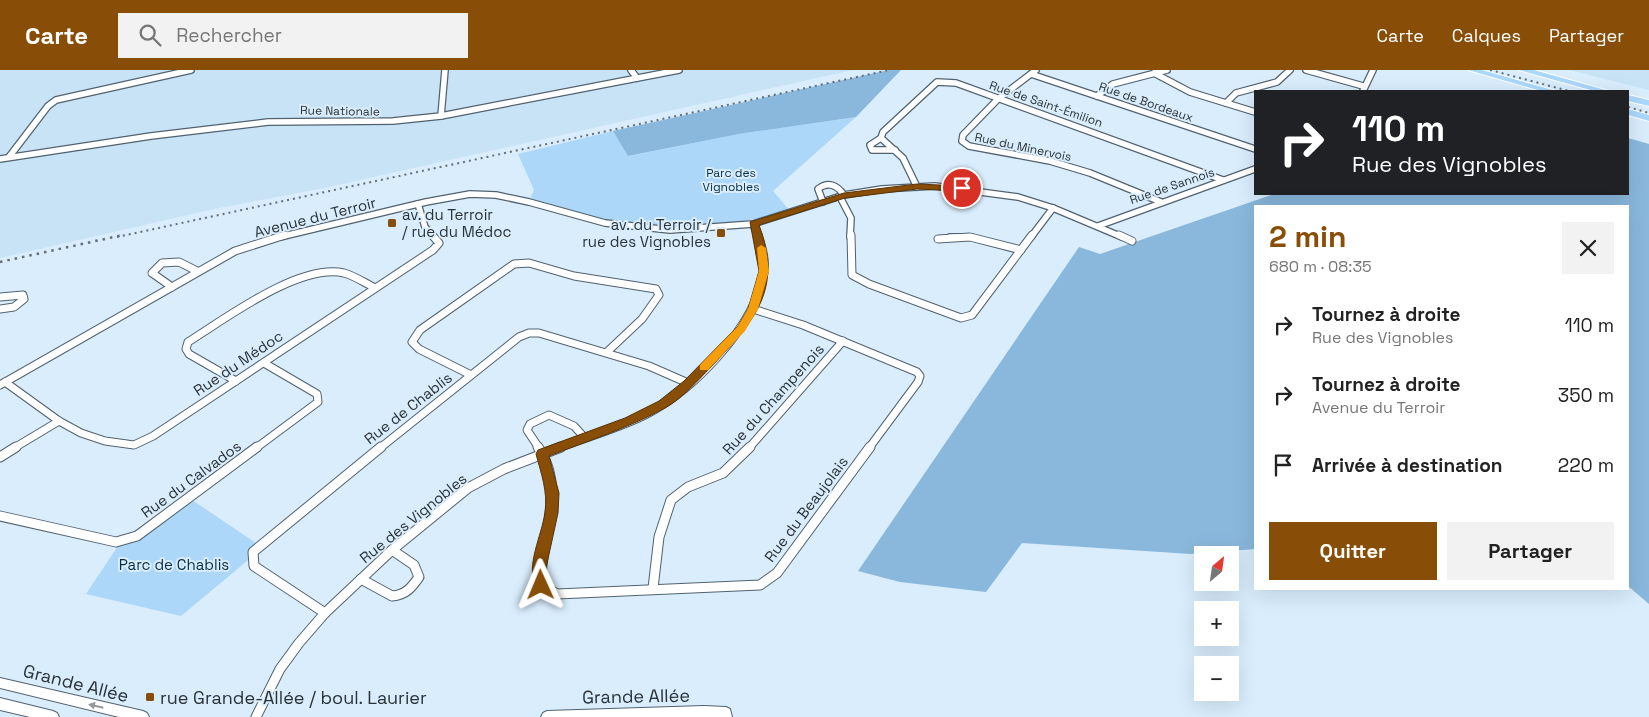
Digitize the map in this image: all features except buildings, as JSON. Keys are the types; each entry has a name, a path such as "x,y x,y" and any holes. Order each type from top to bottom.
{"highway":[{"path":"1472,70 1547,90"},
{"path":"1523,70 1600,90"},
{"path":"1532,70 1601,90"},
{"path":"1629,98 1649,103"},
{"path":"1629,112 1649,118"}],"street":[{"path":"9,157 48,106 56,100 191,70"},
{"path":"441,116 445,70"},
{"path":"631,70 637,78"},
{"name":"Rue Nationale","path":"0,159 165,134 261,123 320,120 393,121 441,116 678,70"},
{"path":"1097,96 1113,84 1167,70"},
{"path":"1226,103 1236,93 1277,82 1290,70"},
{"path":"1306,70 1363,88 1373,70"},
{"path":"998,98 1033,72"},
{"name":"Rue de Bordeaux","path":"1033,72 1097,96 1254,149"},
{"path":"1154,73 1168,84 1254,112"},
{"name":"Rue de Saint-Émilion","path":"881,138 883,132 937,82 951,82 1223,180"},
{"name":"Rue du Minervois","path":"998,98 963,135 962,141 968,146 1050,161 1098,175 1161,202"},
{"path":"896,150 872,150 870,145 881,138 896,150 911,172 917,187"},
{"name":"Rue de Sannois","path":"1098,226 1254,169"},
{"path":"823,202 818,189 826,184 833,184 840,188 851,218 850,255 852,275 870,284 961,318 972,315 1053,208"},
{"name":"Avenue du Terroir","path":"3,383 235,251 266,240 418,204 470,194 496,195 542,205 599,222 627,227 670,230 753,224 842,196 917,187 976,190 1018,197 1053,208 1132,241"},
{"name":"Rue du Médoc","path":"3,383 59,421 80,432 105,442 134,445 153,436 264,363 439,243 425,227 418,204"},
{"name":"Rue des Vignobles","path":"256,717 280,669 325,613 392,550 468,488 542,454 646,414 688,383 742,328 753,309 764,271 760,241 753,224"},
{"path":"938,239 955,235 970,235 1020,250"},
{"path":"172,286 152,273 157,265 167,260 180,262 197,271"},
{"path":"471,375 419,349 412,342 420,330 514,264 529,263 574,276 656,288 659,295 656,302 635,326 607,352"},
{"path":"236,381 189,354 186,349 188,342 274,288 289,283 332,272 342,273 375,288"},
{"path":"0,297 19,294 24,299 14,307 0,310"},
{"name":"Rue du Beaujolais","path":"542,454 552,493 552,513 539,568 541,585 557,594 653,588 760,585 777,573 918,382 920,376 917,372 843,341 803,325 753,309"},
{"name":"Rue de Chablis","path":"325,613 254,566 253,552 280,527 518,337 530,333 539,333 649,366 688,383"},
{"name":"Rue du Champenois","path":"653,588 656,554 666,509 675,494 724,472 740,458 843,341"},
{"name":"Rue du Calvados","path":"0,516 116,542 137,536 318,402 317,394 264,363"},
{"path":"542,454 531,440 527,430 530,424 542,417 549,415 562,419 574,426 584,437"},
{"path":"0,457 59,421"},
{"path":"361,579 387,595 402,596 411,591 419,577 414,565 392,550"},
{"name":"Grande Allée","path":"0,683 143,717"},
{"path":"0,704 53,717"},
{"name":"Grande Allée","path":"547,717 726,715"}],"shaded area":[{"path":"0,70 853,70 324,188 214,209 0,258"},
{"path":"889,70 901,70 856,117 739,134 628,156 613,131"},
{"path":"1570,70 1649,70 1649,90"},
{"path":"1629,138 1649,144 1649,604 1629,587 1629,205 1254,205 1254,549 1239,550 1239,546 1194,546 1194,554 1191,554 1022,543 986,592 900,582 858,571 1079,247 1100,254 1271,195 1629,195"}],"green space":[{"name":"Parc des Vignobles","path":"856,117 773,191 789,210 758,222 755,219 694,229 651,227 605,221 529,202 534,190 518,154 613,131 629,156 739,134"},
{"name":"Parc de Chablis","path":"189,498 259,545 253,556 181,616 86,594 122,540"}],"railway":[{"path":"117,237 889,70"},
{"path":"1490,70 1565,90"},
{"path":"1629,107 1649,113"},
{"path":"0,262 123,235"}],"slow traffic":[{"path":"704,367 742,328 753,309 764,271 761,248"}],"place":[{"name":"av. du Terroir / rue du Médoc","path":"392,223"},
{"name":"av. du Terroir / rue des Vignobles","path":"721,233"},
{"name":"rue Grande-Allée / boul. Laurier","path":"150,697"}],"route":[{"path":"541,585 539,568 552,513 552,493 542,454 646,414 663,404 688,383 742,328 753,309 764,271 760,241 753,224 844,195 882,189 935,186 962,188"}]}
